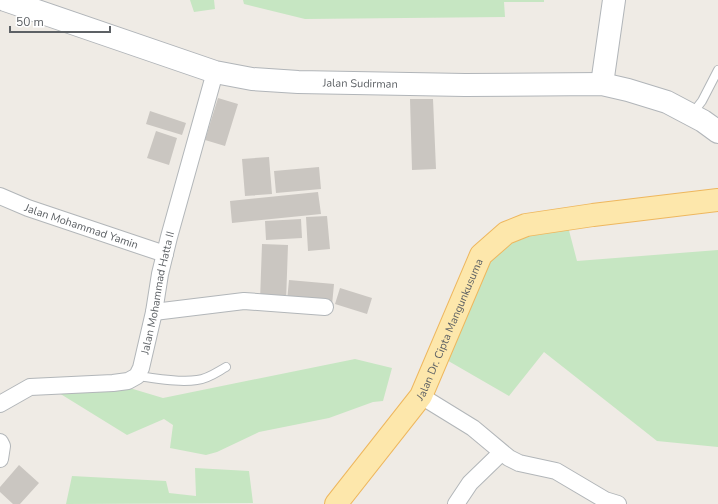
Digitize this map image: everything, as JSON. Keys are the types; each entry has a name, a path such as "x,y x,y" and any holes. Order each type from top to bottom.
{"main road":[{"name":"Jalan Dr. Cipta Mangunkusuma","path":"336,504 421,396 481,255 506,233 526,225 593,215 718,200"}],"street":[{"name":"Jalan Sudirman","path":"5,0 215,72 252,79 298,82 465,85 602,84 667,102 692,115 718,132"},
{"path":"602,84 614,0"},
{"name":"Jalan Mohammad Hatta II","path":"137,376 154,312 165,254 215,72"},
{"name":"Jalan Mohammad Yamin","path":"0,196 35,211 165,254"},
{"path":"154,312 244,301 325,307"},
{"path":"0,404 18,392 30,387 113,383 128,381 137,376"},
{"path":"421,396 473,428 508,458 519,463 556,471 567,476 605,500 618,504"},
{"path":"0,442 2,446 0,459"},
{"path":"456,504 470,483 501,453"}],"lane":[{"path":"692,115 702,101 718,70"},
{"path":"137,376 174,380 198,380 212,375 226,367"}],"green space":[{"path":"190,0 214,0 215,9 194,12"},
{"path":"243,0 544,0 544,2 504,2 505,17 305,19 244,4"},
{"path":"566,219 577,261 718,250 718,447 657,441 544,352 509,396 438,355 481,255"},
{"path":"355,359 392,368 383,401 373,402 329,418 259,432 217,452 206,455 170,448 173,425 164,419 127,435 46,385 113,383 163,398"},
{"path":"195,468 249,471 253,503 66,504 72,476 166,481 169,493 196,496"}],"building":[{"path":"218,98 238,104 225,146 205,140"},
{"path":"410,99 433,99 436,169 412,170"},
{"path":"150,111 186,123 182,135 146,124"},
{"path":"156,131 177,138 169,165 147,158"},
{"path":"269,157 272,194 245,196 242,159"},
{"path":"319,167 321,189 276,193 274,171"},
{"path":"318,192 321,214 232,223 230,201"},
{"path":"327,216 330,249 308,251 306,217"},
{"path":"301,219 302,238 266,240 265,221"},
{"path":"262,244 288,245 286,302 260,301"},
{"path":"289,280 334,284 332,305 287,301"},
{"path":"340,288 372,298 367,314 335,304"},
{"path":"19,465 39,483 20,504 13,504 0,492 0,487"}]}
